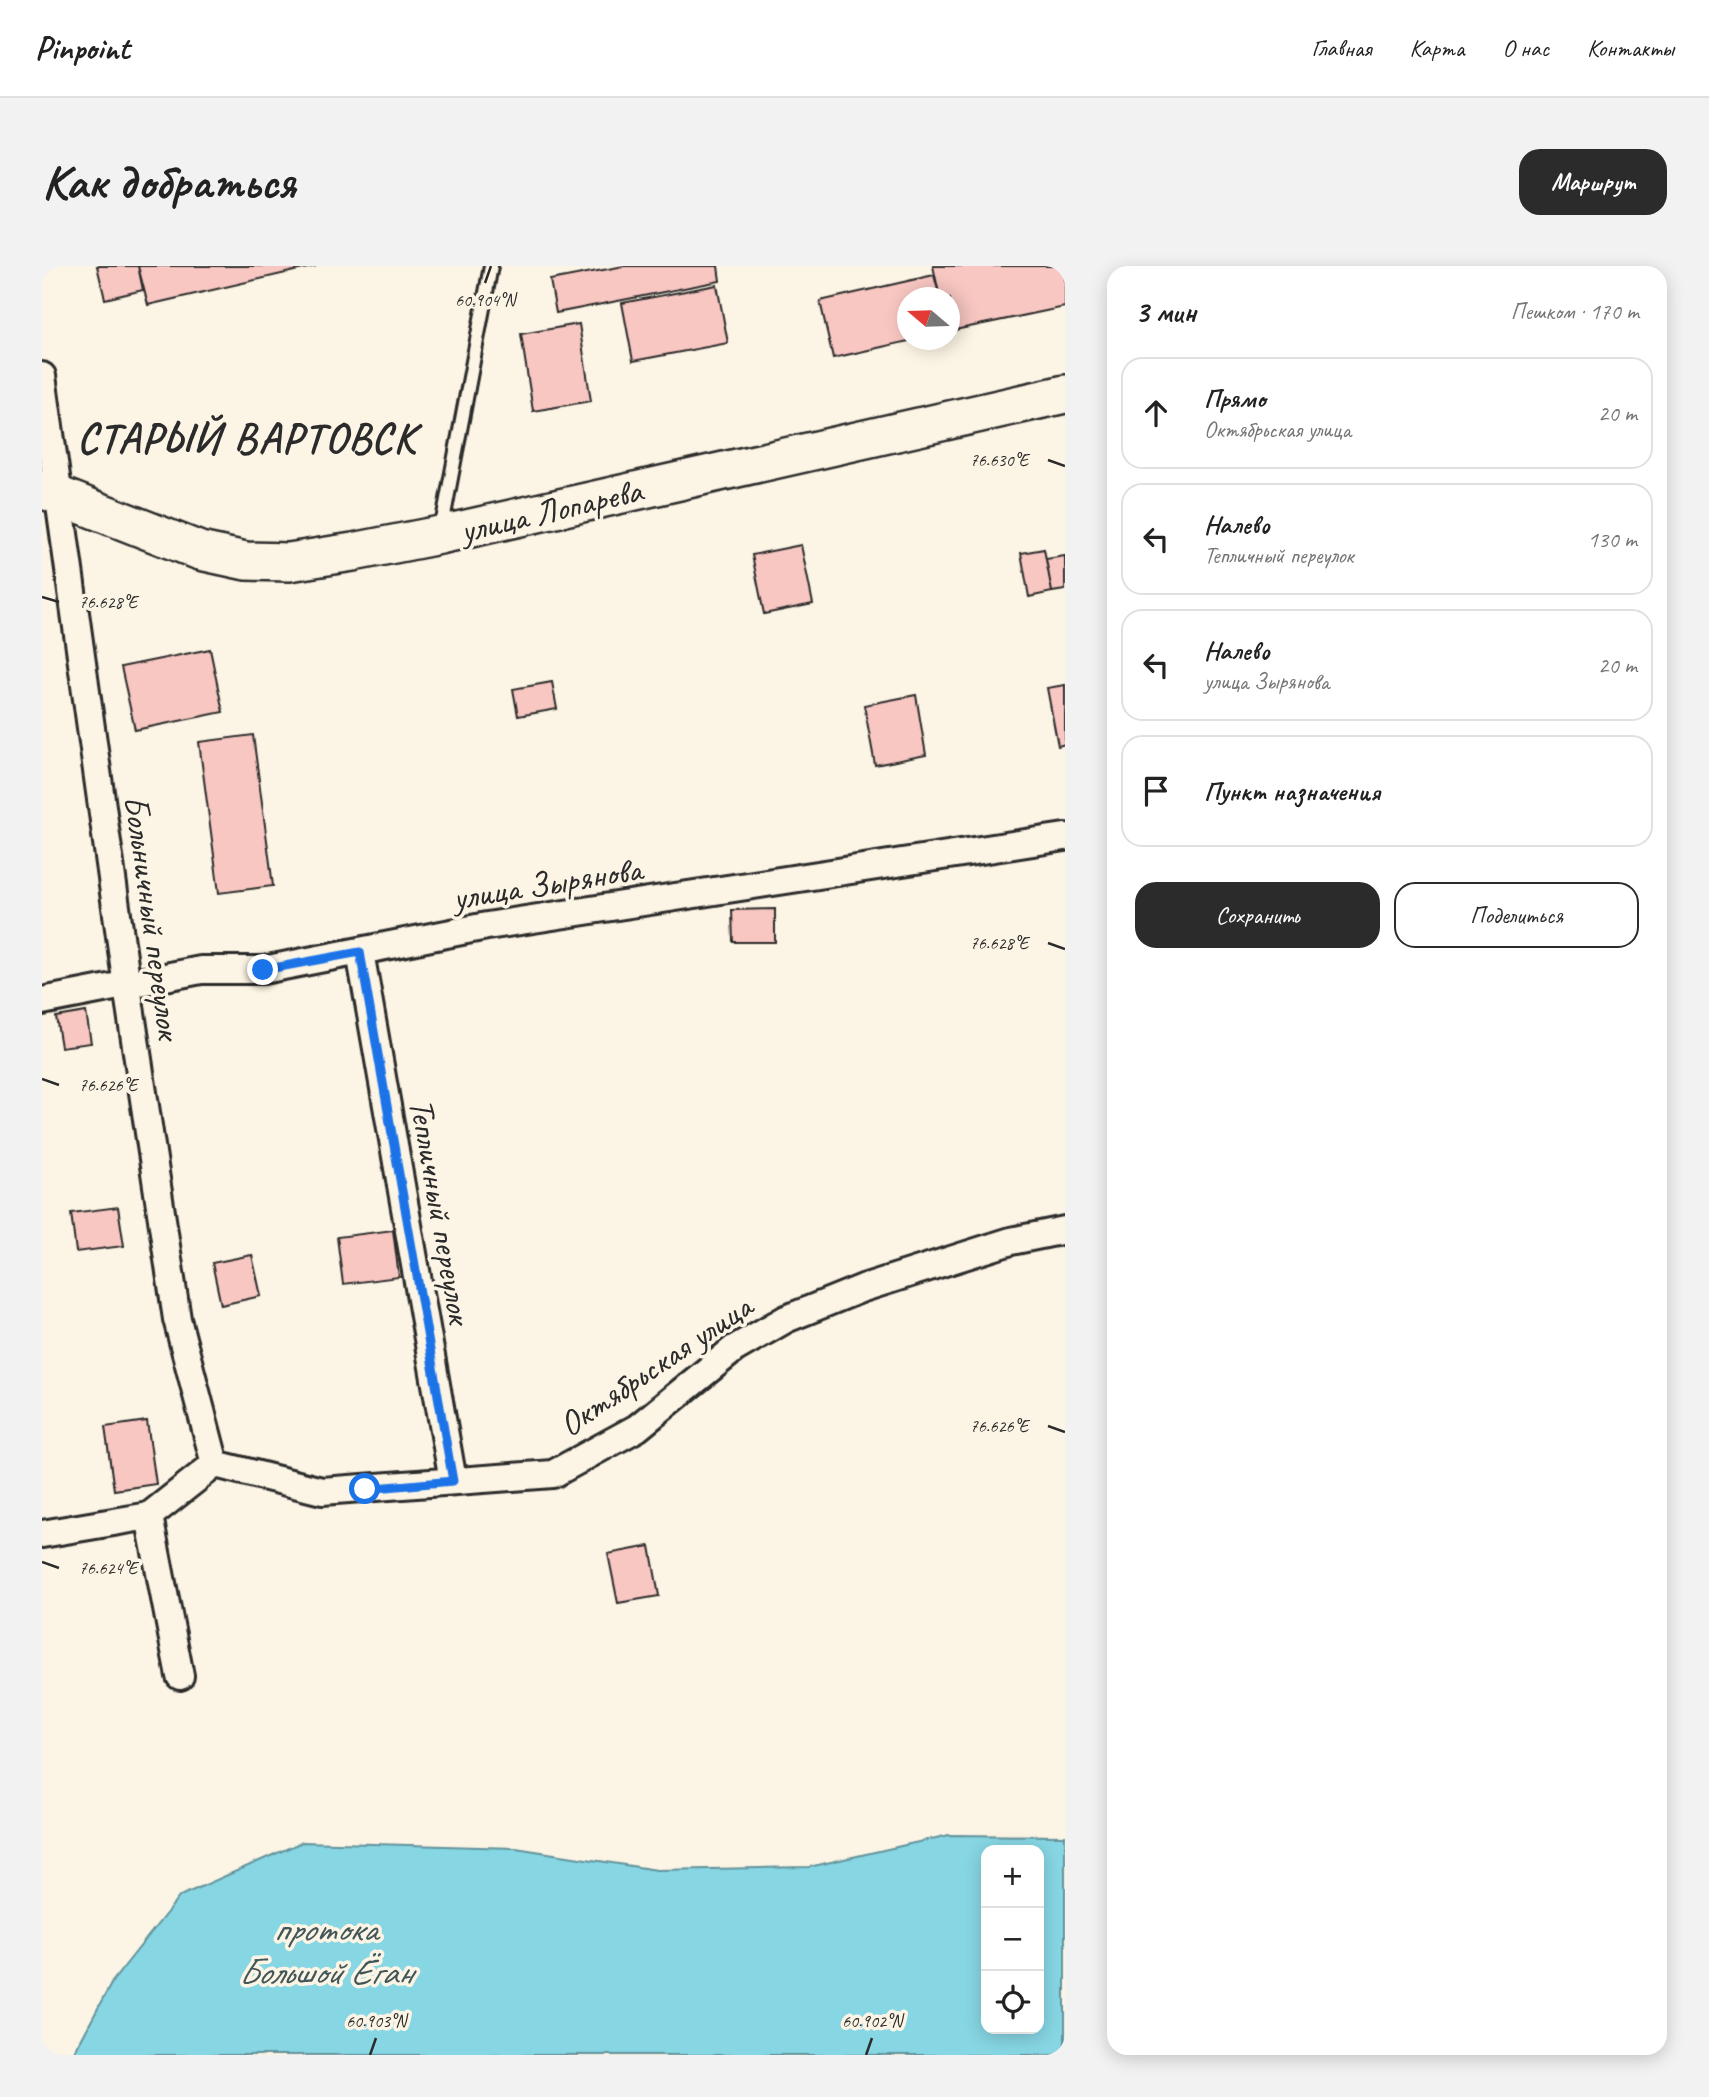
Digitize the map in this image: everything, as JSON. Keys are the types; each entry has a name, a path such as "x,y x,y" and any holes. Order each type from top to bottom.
{"main road":[{"name":"улица Лопарева","path":"51,493 200,551 246,561 289,562 440,535 1065,394"}],"street":[{"name":"Больничный переулок","path":"42,376 51,493 177,1319 215,1464"},
{"name":"улица Зырянова","path":"42,1001 201,970 263,970 487,926 1065,837"},
{"name":"Тепличный переулок","path":"360,952 453,1481"},
{"name":"Октябрьская улица","path":"215,1464 322,1491 553,1474 637,1428 734,1349 786,1319 863,1288 999,1245 1065,1230"},
{"path":"42,1534 149,1516 215,1464"},
{"path":"149,1516 180,1676"}],"lane":[{"path":"440,535 491,266"}],"water":[{"name":"протока Большой Ёган","path":"949,1835 1065,1836 1065,2055 73,2055 112,1982 180,1896 302,1842 516,1848 657,1870 809,1867"}],"building":[{"path":"97,266 138,266 143,290 105,299"},
{"path":"138,266 316,266 148,305"},
{"path":"624,266 718,266 720,281 556,313 550,280"},
{"path":"933,266 1065,266 1065,307 960,329 960,287 938,287"},
{"path":"934,275 937,287 897,287 897,344 833,358 820,301"},
{"path":"717,285 728,343 633,361 622,303"},
{"path":"579,324 591,401 533,411 521,334"},
{"path":"801,545 813,604 764,614 752,555"},
{"path":"1044,549 1052,592 1029,597 1021,553"},
{"path":"1065,556 1065,590 1052,592 1046,559"},
{"path":"210,649 223,712 135,730 121,667"},
{"path":"552,682 557,709 518,716 513,689"},
{"path":"1065,685 1065,744 1058,746 1047,688"},
{"path":"916,695 926,755 875,765 864,705"},
{"path":"253,735 273,886 219,893 199,742"},
{"path":"775,909 775,942 733,942 732,910"},
{"path":"86,1012 91,1043 61,1047 56,1017"},
{"path":"118,1207 124,1246 76,1252 71,1213"},
{"path":"393,1230 399,1277 343,1284 337,1237"},
{"path":"252,1255 261,1296 221,1305 212,1263"},
{"path":"147,1421 156,1484 114,1490 105,1427"},
{"path":"650,1546 659,1596 618,1603 608,1554"}],"district":[{"name":"СТАРЫЙ ВАРТОВСК","path":"247,437"}],"route":[{"path":"263,970 360,952 453,1481 365,1489"}]}
